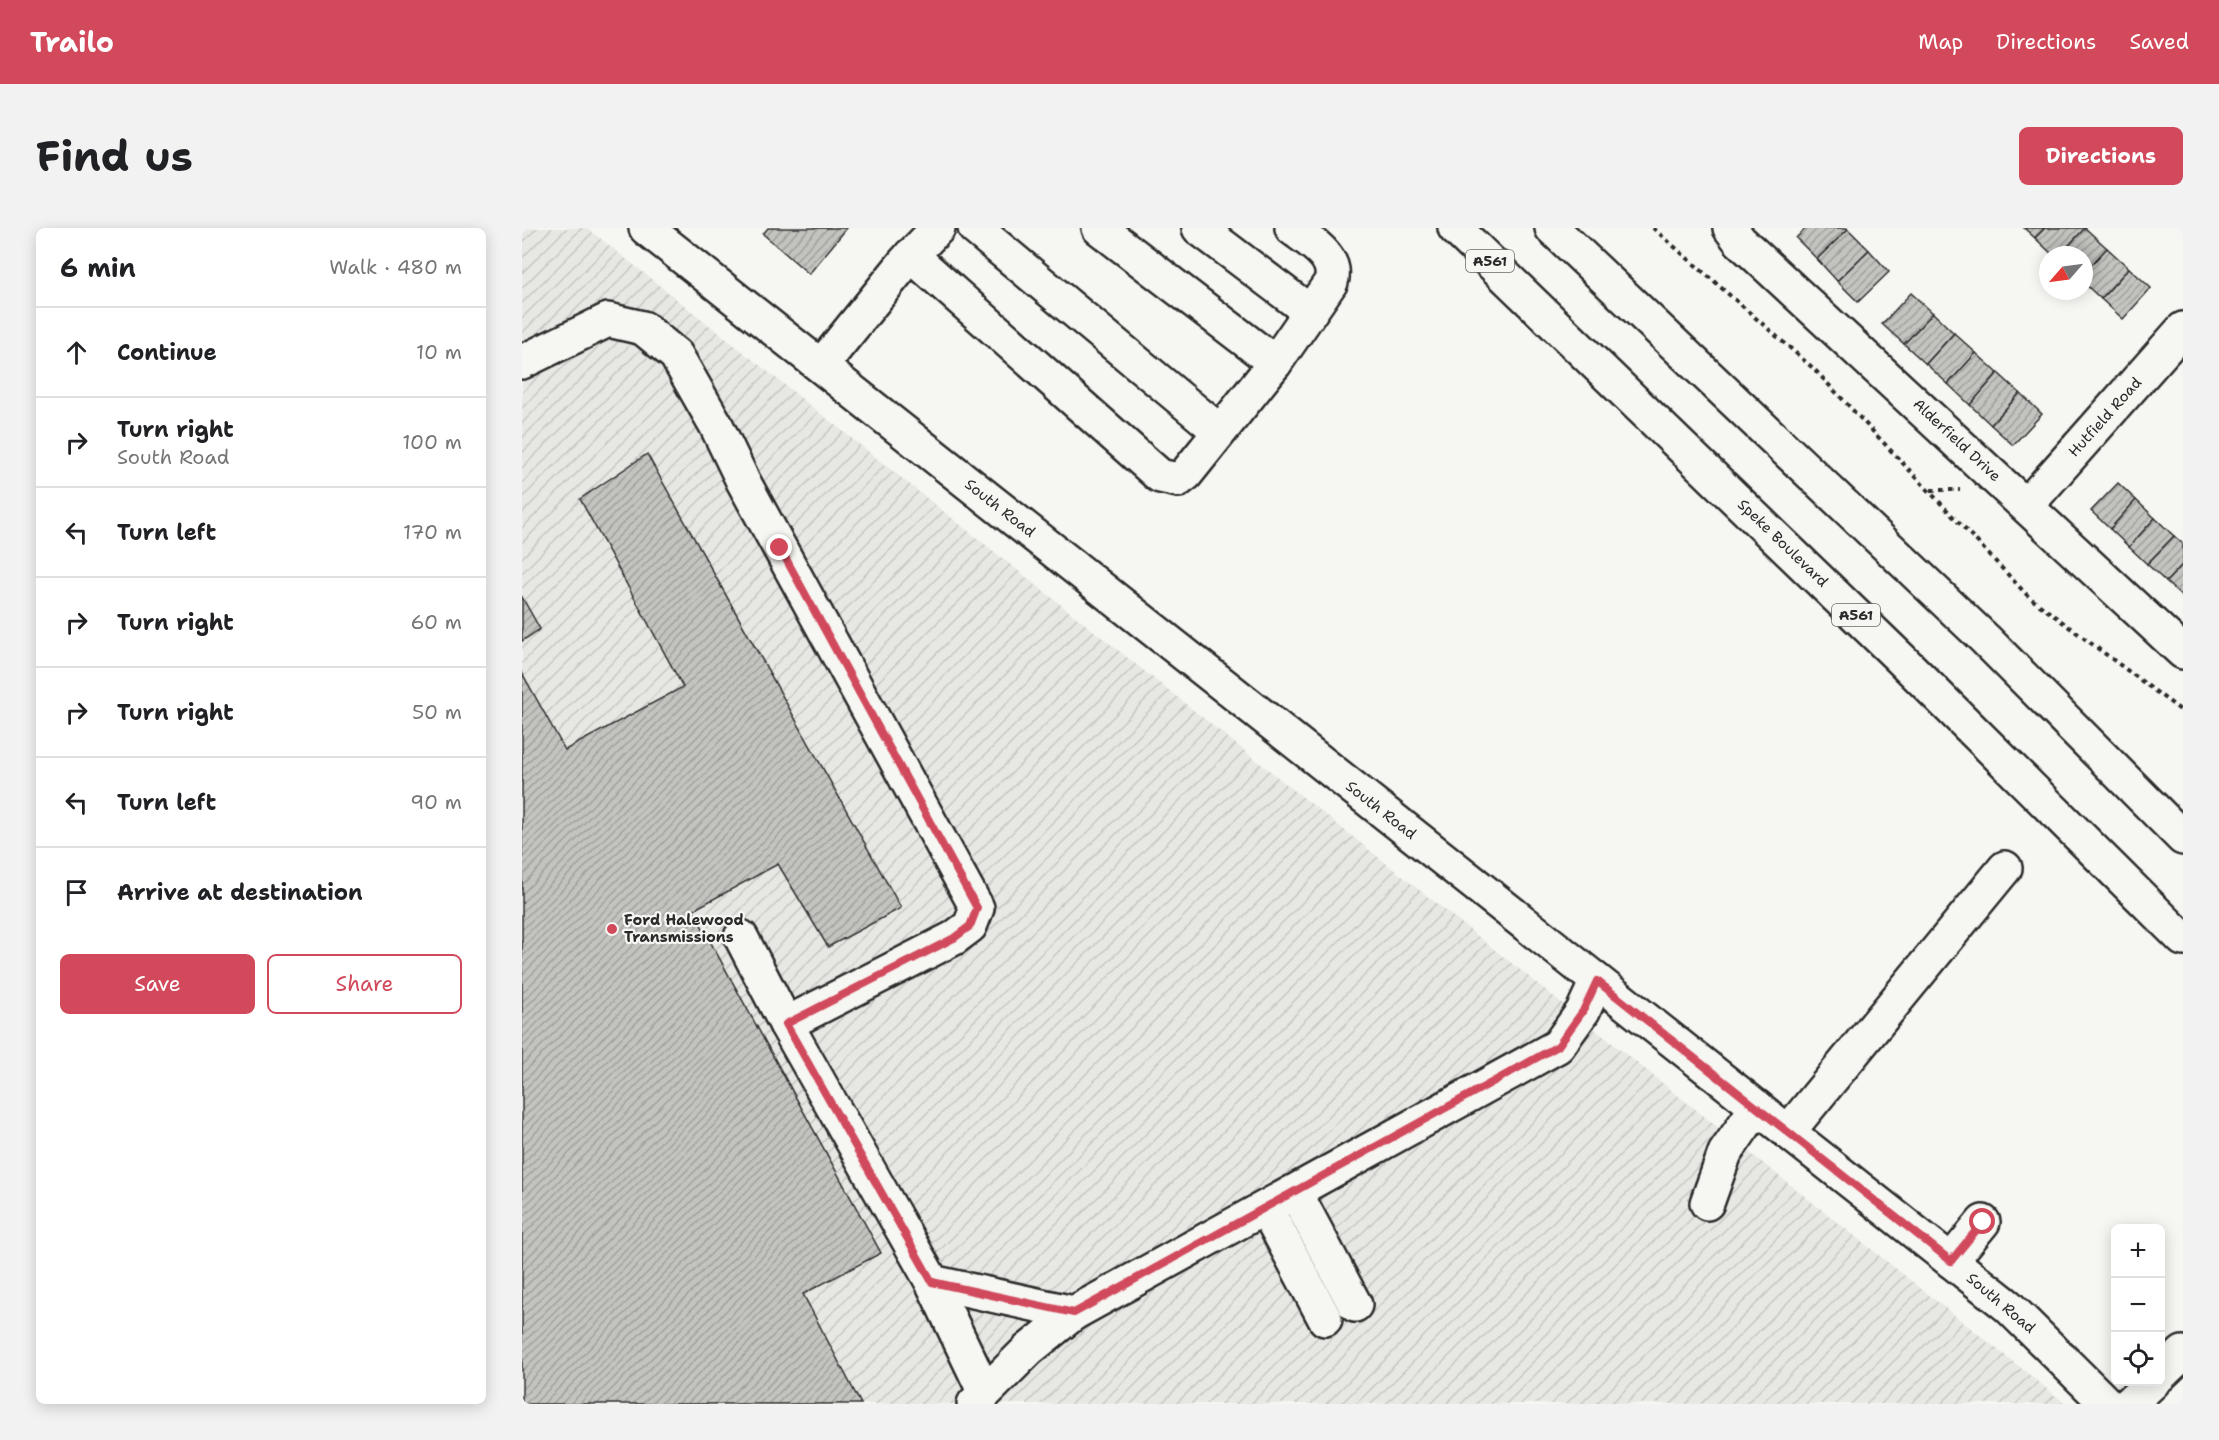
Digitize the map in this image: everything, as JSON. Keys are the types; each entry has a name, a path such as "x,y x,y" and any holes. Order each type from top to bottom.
{"main road":[{"name":"South Road","path":"646,228 1951,1261 2037,1332 2107,1404"},
{"path":"821,366 911,255 938,228"},
{"path":"975,228 1219,431"},
{"path":"1099,228 1275,363"},
{"path":"1199,228 1310,312"},
{"path":"911,255 1160,476 1178,480 1186,474 1275,363 1334,274 1332,264 1322,251 1292,228"},
{"name":"Speke Boulevard","path":"1455,228 1892,649 2183,939"},
{"path":"1552,228 1985,639 2183,838"},
{"name":"Alderfield Drive","path":"1731,228 1740,241 2183,652"},
{"path":"522,362 608,320 643,328 676,356 716,425 744,481 977,908 970,926 954,938 786,1024"},
{"name":"Hutfield Road","path":"2027,505 2183,329"},
{"path":"1788,1132 2006,868"},
{"path":"741,937 786,1024 932,1282 979,1398 1028,1350 1074,1313 1558,1046 1583,1011 1597,981"},
{"path":"1707,1203 1725,1153 1756,1107"},
{"path":"1295,1192 1355,1305"},
{"path":"1266,1208 1325,1319"},
{"path":"1951,1261 1983,1222"},
{"path":"932,1282 1074,1313"},
{"path":"2165,1370 2183,1353"},
{"path":"2130,1404 2149,1386"}],"path":[{"path":"1653,228 1814,369 2029,597 2183,712"}],"shaded area":[{"path":"522,228 587,228 2066,1404 522,1404"}],"building":[{"path":"768,228 847,228 809,274 763,234"},
{"path":"1806,228 1848,229 1817,259 1796,238"},
{"path":"2024,228 2045,228 2035,238"},
{"path":"2045,228 2085,228 2068,246 2043,246 2035,238"},
{"path":"2085,228 2107,248 2093,263 2093,246 2068,246"},
{"path":"1848,229 1869,250 1837,281 1817,259"},
{"path":"2107,248 2129,268 2101,299 2093,291 2093,263"},
{"path":"1869,250 1889,272 1858,302 1837,281"},
{"path":"2129,268 2151,288 2123,319 2101,299"},
{"path":"1911,293 1933,313 1904,344 1882,324"},
{"path":"1933,313 1954,333 1926,364 1904,344"},
{"path":"1954,333 1976,353 1948,384 1926,364"},
{"path":"1976,353 1998,373 1970,405 1948,384"},
{"path":"1998,373 2020,393 1991,425 1970,405"},
{"path":"2020,393 2042,414 2013,445 1991,425"},
{"name":"Ford Halewood Transmissions","path":"647,454 901,908 828,947 778,864 693,910 881,1253 803,1294 861,1404 522,1404 522,673 565,750 683,687 580,499"},
{"path":"2118,483 2136,500 2110,529 2091,511"},
{"path":"2136,500 2155,518 2129,547 2110,529"},
{"path":"2155,518 2174,536 2147,564 2129,547"},
{"path":"2174,536 2183,544 2183,564 2166,582 2147,564"},
{"path":"2183,564 2183,598 2166,582"},
{"path":"522,597 540,629 522,641"}],"place":[{"name":"Ford Halewood Transmissions","path":"612,929"}],"route":[{"path":"780,548 977,908 970,926 954,938 786,1024 932,1282 1074,1313 1558,1046 1583,1011 1597,981 1951,1261 1983,1222"}]}
